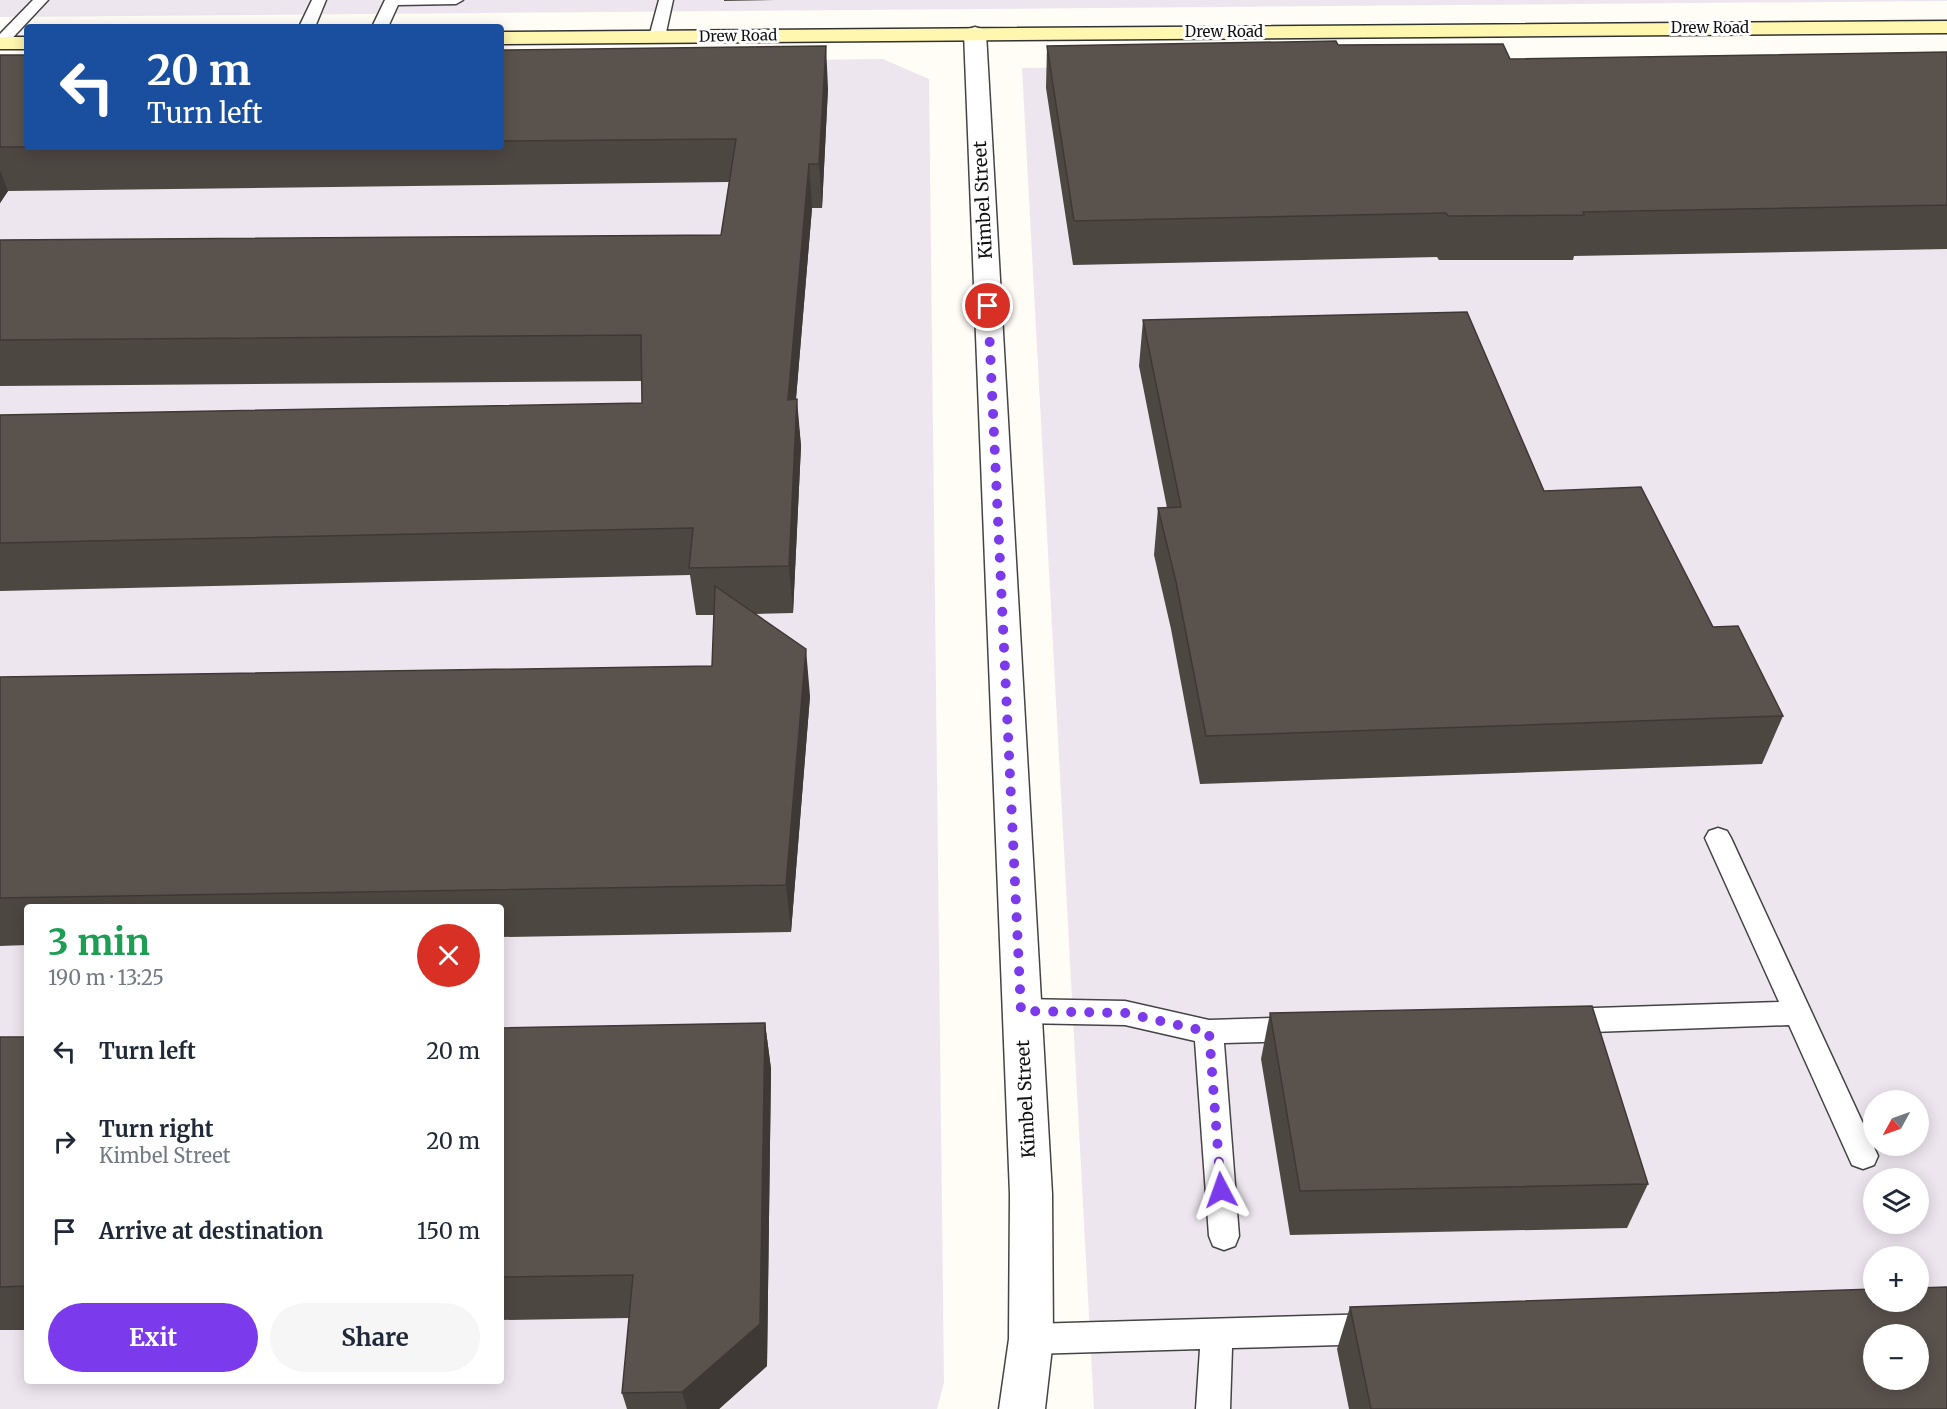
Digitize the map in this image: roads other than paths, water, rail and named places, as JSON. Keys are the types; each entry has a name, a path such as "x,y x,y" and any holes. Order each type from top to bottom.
{"street":[{"name":"Drew Road","path":"504,38 1947,27"},
{"name":"Kimbel Street","path":"975,33 1030,1194 1031,1339 1022,1409"},
{"path":"0,43 24,43"}],"lane":[{"path":"0,43 41,0"},
{"path":"308,24 319,0"},
{"path":"382,24 393,1 456,0"},
{"path":"657,37 666,0"},
{"path":"1719,838 1863,1156"},
{"path":"1021,1011 1125,1013 1209,1032 1326,1028"},
{"path":"1538,1021 1798,1013"},
{"path":"1209,1032 1224,1236"},
{"path":"1031,1339 1408,1328"},
{"path":"1213,1409 1217,1334"}]}
